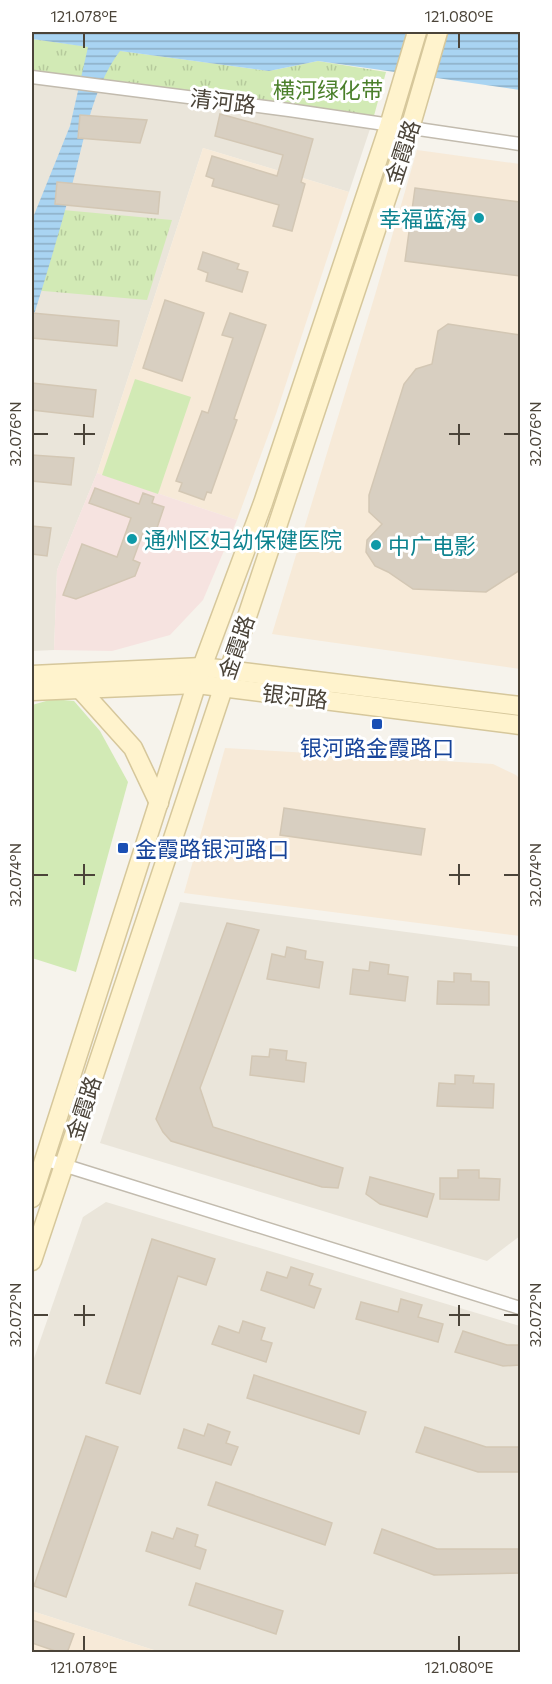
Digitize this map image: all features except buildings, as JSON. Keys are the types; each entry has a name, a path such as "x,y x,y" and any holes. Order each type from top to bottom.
{"main road":[{"name":"金霞路","path":"32,1198 200,676 263,503 417,32"},
{"name":"金霞路","path":"32,1261 410,128 438,32"},
{"name":"银河路","path":"32,675 200,676 520,706"},
{"name":"银河路","path":"32,691 200,676"},
{"name":"银河路","path":"226,678 520,725"},
{"path":"80,688 133,748 159,803"}],"street":[{"name":"清河路","path":"32,77 289,110 520,144"},
{"path":"44,1160 520,1308"}],"shaded area":[{"path":"32,77 372,123 349,192 203,148 97,473 57,570 54,650 32,651"},
{"path":"203,148 349,192 276,414 237,520 97,473"},
{"path":"417,150 520,164 520,669 272,634"},
{"path":"97,473 237,520 203,600 170,635 112,651 54,650 57,570"},
{"path":"225,748 493,764 516,775 520,779 520,936 184,893"},
{"path":"180,902 520,947 520,1236 487,1261 100,1143"},
{"path":"106,1202 520,1326 520,1652 160,1652 32,1611 32,1364 83,1217"},
{"path":"32,1611 160,1652 32,1652"}],"green space":[{"name":"横河绿化带","path":"32,39 269,71 318,61 386,72 372,123 32,77"},
{"path":"52,209 172,220 147,300 32,290"},
{"path":"135,379 191,397 158,494 102,475"},
{"path":"53,699 74,701 100,731 128,782 76,972 32,958 32,705"}],"water":[{"path":"32,32 520,32 520,90 318,61 269,71 120,51 110,66 95,99 62,222 32,321 32,220 70,126 88,47 32,39"}],"place":[{"name":"幸福蓝海","path":"479,218"},
{"name":"通州区妇幼保健医院","path":"132,539"},
{"name":"中广电影","path":"376,545"},
{"name":"银河路金霞路口","path":"377,724"},
{"name":"金霞路银河路口","path":"123,848"}]}
